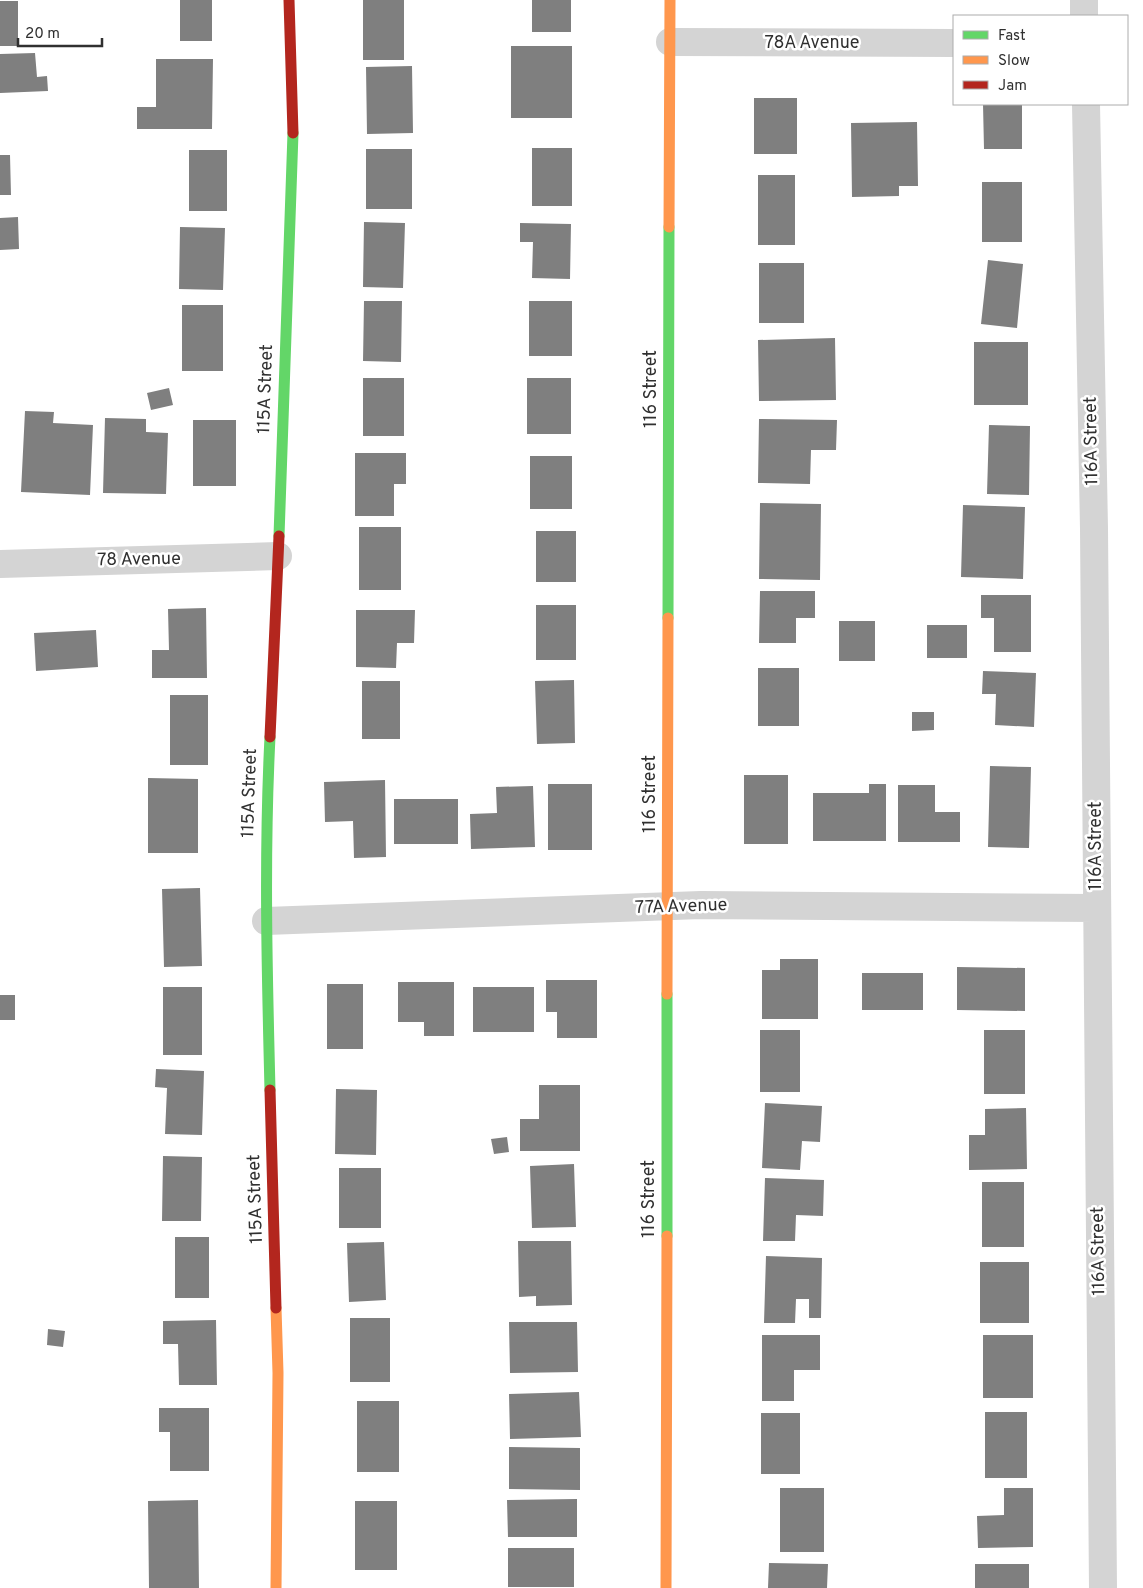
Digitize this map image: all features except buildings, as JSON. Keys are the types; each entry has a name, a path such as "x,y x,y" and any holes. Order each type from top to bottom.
{"street":[{"name":"115A Street","path":"276,1588 278,1373 266,921 267,792 278,556 293,133 289,0"},
{"name":"116 Street","path":"666,1588 670,0"},
{"path":"1084,0 1084,15"},
{"name":"78A Avenue","path":"670,42 953,43"},
{"name":"116A Street","path":"1086,105 1094,520 1103,1588"},
{"name":"78 Avenue","path":"0,564 278,556"},
{"name":"77A Avenue","path":"266,921 701,905 1096,908"}],"traffic: fast":[{"path":"279,536 293,133"},
{"path":"668,618 669,227"},
{"path":"270,737 267,869 270,1090"},
{"path":"667,994 667,1236"}],"traffic: slow":[{"path":"669,227 670,0"},
{"path":"667,994 668,618"},
{"path":"666,1588 667,1236"},
{"path":"276,1308 278,1373 276,1588"}],"traffic: jam":[{"path":"289,0 293,133"},
{"path":"270,737 279,536"},
{"path":"270,1090 276,1308"}]}
